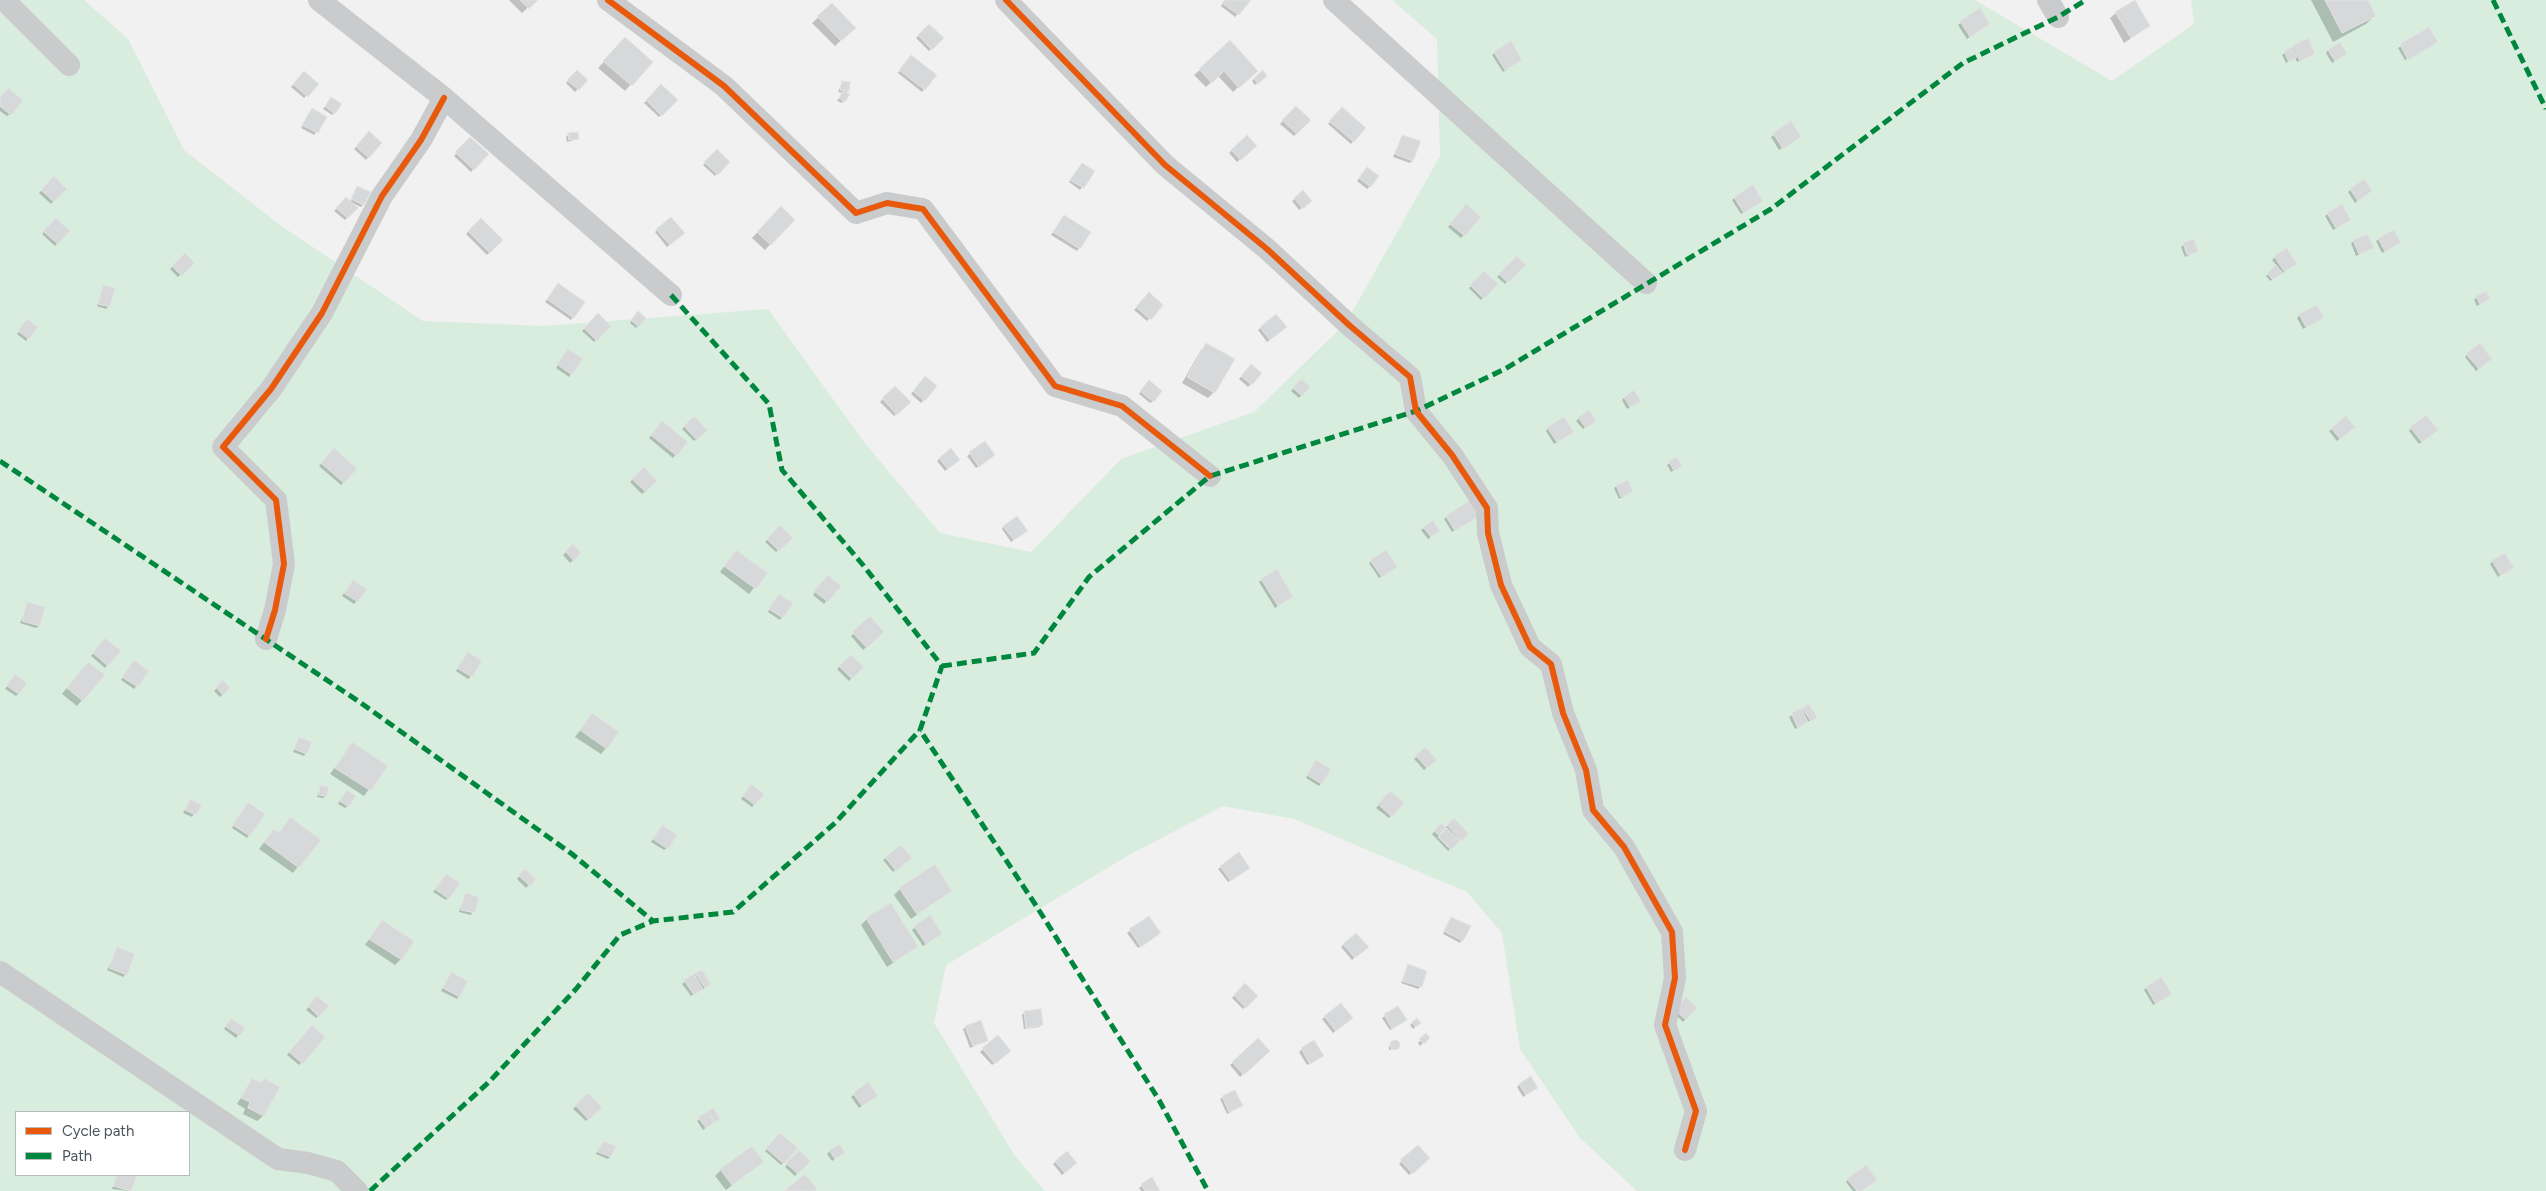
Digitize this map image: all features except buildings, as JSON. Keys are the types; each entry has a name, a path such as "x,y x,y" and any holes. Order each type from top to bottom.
{"street":[{"path":"4,0 69,65"},
{"path":"319,0 444,98 671,295"},
{"path":"608,0 724,86 856,213 887,203 923,210 1055,386 1122,406 1210,476"},
{"path":"1006,0 1165,166 1267,249 1349,325 1410,377 1416,410 1452,455 1487,508 1488,532 1501,585 1530,648 1551,664 1563,713 1586,770 1593,810 1624,847 1672,932 1675,978 1665,1025 1696,1111 1684,1150"},
{"path":"1334,0 1646,283"},
{"path":"266,639 275,610 284,564 276,500 223,447 271,389 322,313 382,196 420,140 444,98"},
{"path":"0,972 278,1159 308,1163 337,1171 356,1191"}],"green space":[{"path":"0,0 84,0 128,39 184,150 280,225 423,321 543,326 768,309 864,442 940,533 1031,552 1121,459 1254,412 1346,323 1440,156 1437,39 1392,0 1975,0 2112,81 2194,24 2191,0 2546,0 2546,1191 1637,1191 1580,1138 1520,1049 1502,933 1467,892 1294,819 1223,806 1129,855 946,965 934,1023 1015,1156 1045,1191 0,1191"}],"marked path":[{"path":"942,666 1034,653 1089,577 1210,476 1416,411 1505,369 1771,209 1963,63 2058,17 2086,0"},
{"path":"2493,0 2546,109"},
{"path":"671,295 769,404 782,470 863,565 942,666 920,730 1035,904 1159,1100 1208,1191"},
{"path":"0,461 361,703 572,854 653,921"},
{"path":"370,1191 489,1082 576,989 620,935 653,921 733,912 835,823 920,730"}],"cycle path":[{"path":"608,0 724,86 856,213 887,203 923,209 1055,386 1122,406 1210,476"},
{"path":"1006,0 1165,165 1267,249 1349,325 1410,377 1416,411 1452,455 1487,508 1488,533 1501,585 1530,647 1551,664 1563,713 1586,770 1593,810 1624,847 1672,932 1675,978 1665,1025 1696,1111 1685,1150"},
{"path":"266,639 275,610 284,564 276,500 223,447 271,389 322,313 382,196 421,140 444,98"}]}
